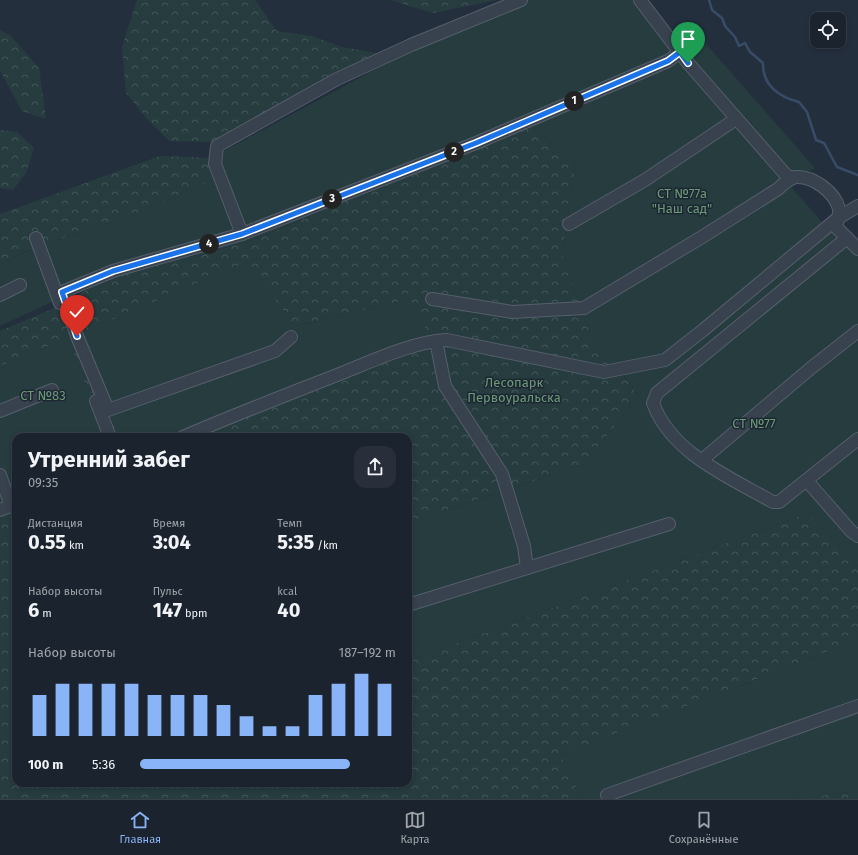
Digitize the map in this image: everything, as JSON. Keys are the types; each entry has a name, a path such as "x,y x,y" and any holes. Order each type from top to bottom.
{"street":[{"path":"242,234 215,164 217,146 337,79 411,44 521,0"},
{"path":"640,0 680,52 736,119 786,175 792,178"},
{"path":"291,337 275,351 108,410 77,336 62,292 113,271 242,234 476,143 668,61 680,52"},
{"path":"569,224 645,180 736,119"},
{"path":"432,299 512,312 584,308 702,237 792,178 796,177 817,183 833,196 839,210 836,227 858,249"},
{"path":"193,433 386,356 436,340 447,340 604,372 660,362 665,360 702,331 838,218 858,206"},
{"path":"36,238 109,433"},
{"path":"847,238 657,393 653,400 658,417 666,430 684,448 711,467 773,502 779,502 858,439"},
{"path":"0,295 20,284"},
{"path":"702,460 811,368 858,331"},
{"path":"436,340 446,386 502,474 524,546 527,568"},
{"path":"0,411 52,390"},
{"path":"0,475 9,507"},
{"path":"807,481 851,531 858,536"},
{"path":"412,604 669,524"},
{"path":"608,795 858,706"}],"green space":[{"path":"137,0 255,0 277,31 312,36 342,47 377,53 261,114 212,142 169,141 149,121 126,93 122,47"},
{"path":"390,0 497,0 433,13"},
{"name":"СТ №77а \"Наш сад\"","path":"527,0 645,0 682,46 699,36 815,168 799,177 792,188 822,222 750,288 663,357 616,367 591,337 562,255 576,163 528,124 251,241 108,278 64,298 45,244 133,215 212,180 211,158 452,28"},
{"path":"0,30 11,36 39,68 46,119 22,111 0,71"},
{"name":"Лесопарк Первоуральска","path":"528,124 576,163 562,255 616,367 639,396 584,464 412,522 412,433 185,433 247,407 410,299 295,326 108,410 117,433 98,433 0,366 0,331 57,307 108,278 251,241"},
{"path":"0,130 17,132 34,148 26,173 13,190 0,188"},
{"path":"160,156 211,158 212,180 133,215 36,247 0,264 0,214"},
{"name":"СТ №77","path":"831,220 858,248 858,566 808,513 412,660 412,522 584,464 639,396 622,373 665,362"},
{"path":"41,245 60,298 0,326 0,264"},
{"path":"247,262 295,326 410,299 433,342 247,407 185,433 116,433 78,334"},
{"name":"СТ №83","path":"68,338 103,433 12,433 12,500 0,505 0,366"},
{"path":"12,500 12,787 412,787 412,660 808,513 858,566 858,640 562,755 582,799 0,799 0,505"},
{"path":"858,640 858,791 793,799 582,799 561,755"},
{"path":"858,791 858,799 793,799"}],"waterway":[{"path":"709,0 712,10 722,18 725,26 735,37 739,46 745,43 750,52 763,63 765,78 773,89 785,97 799,102 807,112 816,140 824,143 837,167 858,175"}],"route":[{"path":"77,336 62,292 73,289 113,271 242,234 476,143 668,61 680,52 688,63"}]}
